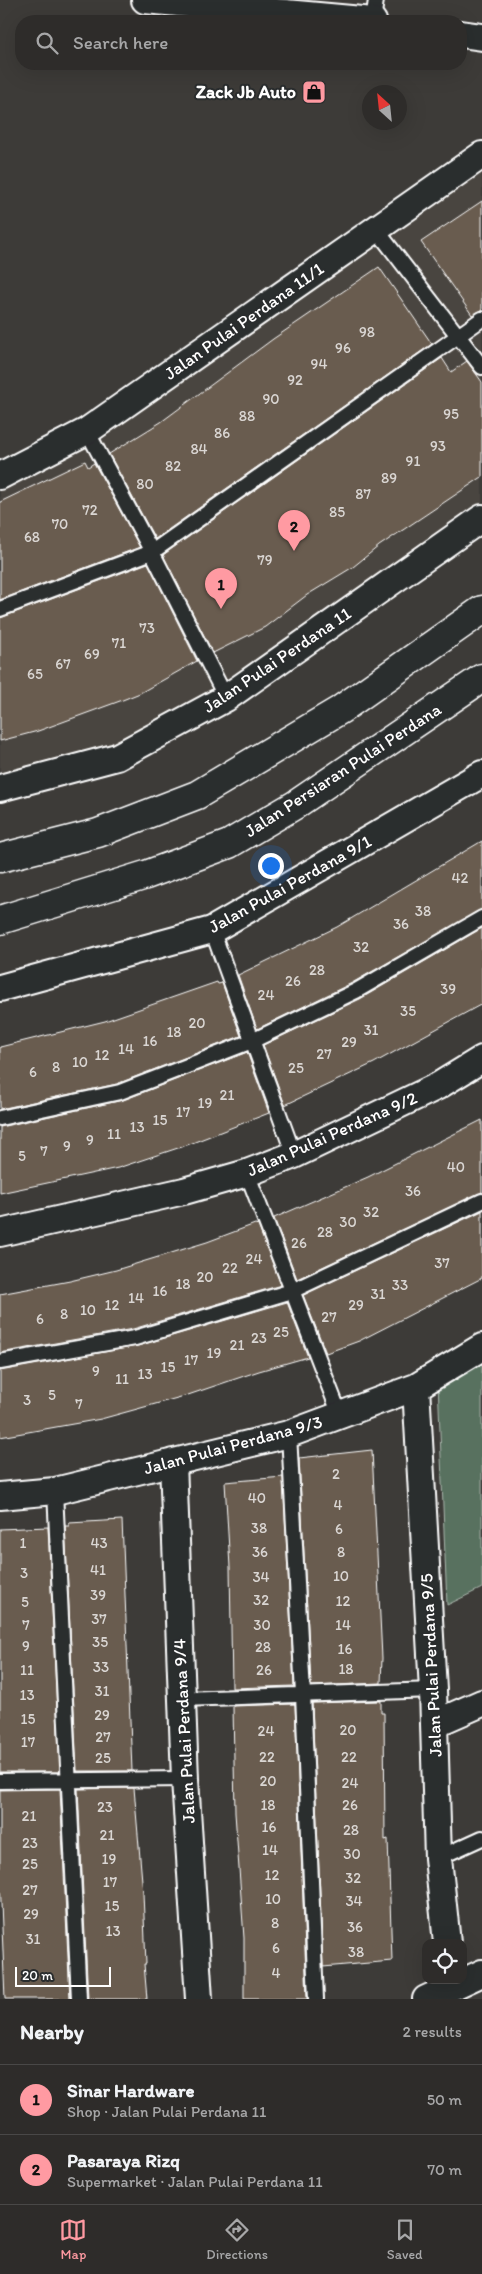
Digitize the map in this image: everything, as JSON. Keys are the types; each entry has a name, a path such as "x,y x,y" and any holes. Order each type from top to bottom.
{"main road":[{"path":"0,858 98,834 197,795 340,710 482,610"},
{"name":"Jalan Persiaran Pulai Perdana","path":"0,920 146,875 229,844 295,805 482,678"}],"street":[{"path":"145,0 308,15"},
{"path":"467,35 482,36"},
{"name":"Jalan Pulai Perdana 11/1","path":"0,476 87,431 482,155"},
{"name":"Jalan Pulai Perdana 11","path":"0,788 116,757 226,698 482,518"},
{"name":"Jalan Pulai Perdana 9/1","path":"0,988 212,930 480,780"},
{"name":"Jalan Pulai Perdana 9/2","path":"0,1233 184,1191 247,1173 294,1154 438,1086 482,1059"},
{"name":"Jalan Pulai Perdana 9/3","path":"0,1496 55,1491 289,1434 416,1386 482,1347"},
{"name":"Jalan Pulai Perdana 9/5","path":"416,1386 433,1690 438,1858 447,1939"},
{"name":"Jalan Pulai Perdana 9/4","path":"173,1462 185,1779 198,1999"},
{"path":"434,1724 482,1703"},
{"path":"467,1978 482,1973"},
{"path":"426,1999 449,1984"}],"lane":[{"path":"374,15 376,0"},
{"path":"376,229 482,367"},
{"path":"0,608 152,552 482,319"},
{"path":"87,431 152,552 226,698"},
{"path":"0,1118 120,1092 252,1041 356,991 482,918"},
{"path":"212,930 294,1154"},
{"path":"247,1173 340,1414"},
{"path":"0,1362 135,1338 292,1291 482,1202"},
{"path":"289,1434 303,1694 316,1999"},
{"path":"55,1491 79,1999"},
{"path":"182,1699 433,1690"},
{"path":"0,1782 185,1779"},
{"path":"438,1858 482,1838"}],"shaded area":[{"path":"482,141 482,534 231,708 0,799 0,461 82,419"}],"green space":[{"path":"482,1357 482,1588 447,1605 438,1382"}],"building":[{"path":"482,201 482,310 472,315 421,242"},
{"path":"379,267 432,344 155,539 109,454 161,422 273,339"},
{"path":"442,358 451,372 467,361 482,382 482,477 379,546 353,567 307,595 265,627 213,653 163,555"},
{"path":"85,461 88,467 94,463 140,547 0,600 0,502"},
{"path":"148,563 197,661 140,693 38,731 0,741 0,618"},
{"path":"482,841 482,909 352,983 257,1029 238,975 337,927"},
{"path":"482,928 482,1004 374,1063 285,1105 263,1045 360,999"},
{"path":"217,982 218,984 222,983 241,1036 117,1084 0,1109 0,1047 105,1021"},
{"path":"247,1052 269,1113 187,1145 118,1168 0,1193 0,1127 123,1100"},
{"path":"482,1120 482,1192 297,1279 274,1218 368,1177"},
{"path":"482,1211 482,1278 359,1341 326,1353 303,1295"},
{"path":"255,1224 258,1225 281,1285 133,1329 0,1353 0,1294 116,1270 207,1242"},
{"path":"287,1302 308,1357 188,1395 101,1419 0,1437 0,1371 138,1346"},
{"path":"372,1450 382,1658 381,1683 311,1686 299,1458"},
{"path":"283,1477 294,1686 232,1688 230,1567 225,1482"},
{"path":"122,1520 132,1771 77,1771 65,1526 69,1526 69,1523"},
{"path":"48,1527 60,1772 0,1772 0,1529"},
{"path":"381,1701 381,1713 384,1713 385,1840 388,1839 392,1961 323,1967 312,1703"},
{"path":"295,1704 307,1999 244,1999 244,1938 235,1813 233,1706"},
{"path":"134,1788 143,1893 146,1964 144,1964 147,1999 88,1999 78,1789"},
{"path":"60,1789 70,1999 5,1999 0,1879 0,1790"}],"place":[{"name":"Zack Jb Auto","path":"314,92"},
{"name":"Pasaraya Rizq","path":"294,551"},
{"name":"Sinar Hardware","path":"221,609"}]}
